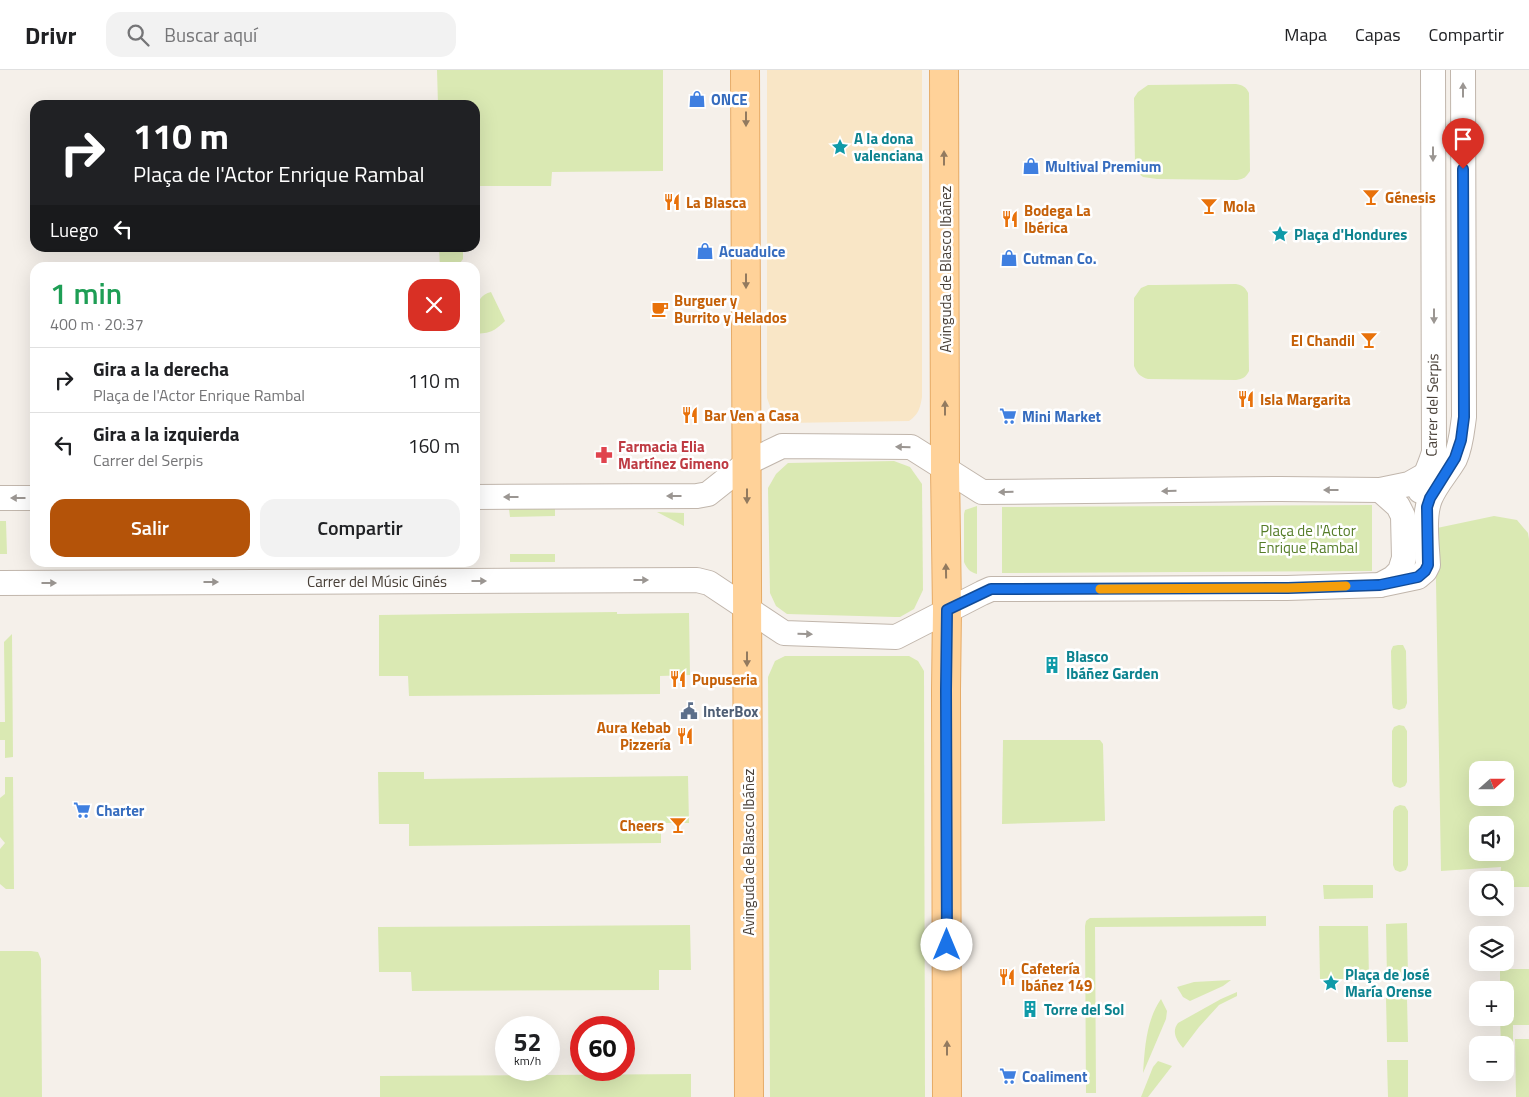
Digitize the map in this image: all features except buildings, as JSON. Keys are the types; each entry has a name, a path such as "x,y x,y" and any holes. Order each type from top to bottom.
{"main road":[{"name":"Avinguda de Blasco Ibáñez","path":"745,70 749,1097"},
{"name":"Avinguda de Blasco Ibáñez","path":"944,70 947,1097"}],"street":[{"name":"Carrer del Serpis","path":"1418,577 1414,538 1415,508 1434,452 1433,70"},
{"name":"Carrer del Serpis","path":"1418,577 1425,571 1428,565 1427,507 1434,490 1455,458 1461,440 1464,417 1463,70"},
{"path":"480,497 697,496 708,494 747,464 782,446 911,447 982,492 1380,490 1409,484 1425,475"},
{"path":"1380,490 1398,506 1403,516 1404,558 1400,570 1393,578 1380,585"},
{"path":"0,498 30,498"},
{"path":"747,607 784,633 896,637 991,589 1279,588 1380,585 1418,577"},
{"name":"Carrer del Músic Ginés","path":"0,584 697,580 709,583 747,607"}],"green space":[{"path":"437,70 663,70 663,171 552,172 551,186 480,186 480,100 438,100"},
{"path":"1236,84 1247,89 1249,93 1250,171 1246,176 1237,180 1157,179 1143,177 1137,172 1135,166 1134,98 1138,92 1148,85"},
{"path":"439,252 463,252 463,259 461,262 440,262"},
{"path":"1236,284 1246,289 1248,293 1249,371 1245,376 1236,380 1148,379 1136,371 1134,366 1134,298 1141,288 1148,285"},
{"path":"491,292 505,321 492,331 480,334 480,298"},
{"path":"894,461 910,467 922,484 923,590 914,609 900,617 895,617 787,614 776,606 770,593 768,488 776,474 788,463"},
{"name":"Plaça de l'Actor Enrique Rambal","path":"1372,505 1372,571 1002,573 1002,507"},
{"path":"977,506 977,574 969,570 964,562 964,514 965,510"},
{"path":"509,509 555,509 555,516 510,517"},
{"path":"657,512 684,513 684,526"},
{"path":"1494,516 1517,520 1528,533 1529,887 1514,887 1514,871 1501,871 1501,867 1441,871 1436,581 1437,528"},
{"path":"0,521 6,521 7,554 0,554"},
{"path":"510,554 555,554 555,562 510,562"},
{"path":"617,612 617,614 689,613 690,675 660,676 660,694 409,696 408,676 379,676 379,615"},
{"path":"12,634 13,757 5,758 5,740 0,740 0,722 5,722 4,642"},
{"path":"1403,645 1406,651 1407,703 1405,708 1399,710 1393,708 1392,703 1391,651 1393,646"},
{"path":"785,656 909,656 918,661 924,671 925,1097 770,1097 768,677 775,661"},
{"path":"1404,726 1407,731 1407,782 1405,786 1400,788 1394,786 1392,781 1392,731 1394,727"},
{"path":"1003,740 1100,740 1103,744 1105,821 1002,824"},
{"path":"378,772 424,772 424,779 688,776 689,823 661,823 661,843 409,846 409,824 379,824"},
{"path":"5,777 13,777 14,889 6,889 0,884 0,849 5,843 0,837 0,798 5,794"},
{"path":"1405,806 1408,811 1408,865 1406,870 1400,872 1395,870 1393,865 1393,811 1395,807"},
{"path":"1323,885 1373,885 1373,898 1324,899"},
{"path":"1266,916 1266,926 1095,927 1096,1093 1086,1093 1086,921 1090,918"},
{"path":"1407,923 1408,979 1387,979 1386,924"},
{"path":"690,925 691,970 659,970 659,990 412,991 411,972 379,972 378,927"},
{"path":"1319,926 1368,926 1369,979 1320,979"},
{"path":"0,951 38,952 41,959 42,1097 0,1097"},
{"path":"1529,969 1529,1025 1514,1025 1514,981 1500,981 1500,971"},
{"path":"1231,980 1223,986 1190,1001 1183,997 1177,987 1194,982"},
{"path":"1237,992 1237,996 1219,1005 1183,1048 1175,1033 1178,1023"},
{"path":"1386,998 1407,998 1408,1042 1387,1042"},
{"path":"1161,999 1167,1011 1166,1019 1143,1073 1149,1025"},
{"path":"1500,1026 1513,1026 1513,1036 1501,1036"},
{"path":"1515,1039 1529,1039 1529,1097 1516,1097"},
{"path":"1387,1060 1408,1060 1408,1097 1388,1097"},
{"path":"1158,1061 1172,1066 1148,1097 1141,1097 1153,1067"},
{"path":"635,1074 691,1074 691,1097 380,1097 380,1076 495,1075 495,1081 560,1081 560,1075 570,1075 570,1081 635,1081"}],"sand":[{"path":"767,70 922,70 922,397 919,410 909,421 786,423 774,417 767,398"}],"slow traffic":[{"path":"1100,589 1346,586"}],"place":[{"name":"ONCE","path":"697,99"},
{"name":"A la dona valenciana","path":"840,147"},
{"name":"Multival Premium","path":"1031,166"},
{"name":"Génesis","path":"1371,197"},
{"name":"La Blasca","path":"672,202"},
{"name":"Mola","path":"1209,206"},
{"name":"Bodega La Ibérica","path":"1010,219"},
{"name":"Plaça d'Hondures","path":"1280,234"},
{"name":"Acuadulce","path":"705,251"},
{"name":"Cutman Co.","path":"1009,258"},
{"name":"Burguer y Burrito y Helados","path":"660,309"},
{"name":"El Chandil","path":"1369,340"},
{"name":"Isla Margarita","path":"1246,399"},
{"name":"Bar Ven a Casa","path":"690,415"},
{"name":"Mini Market","path":"1008,416"},
{"name":"Farmacia Elia Martínez Gimeno","path":"604,455"},
{"name":"Blasco Ibáñez Garden","path":"1052,665"},
{"name":"Pupuseria","path":"678,679"},
{"name":"InterBox","path":"689,711"},
{"name":"Aura Kebab Pizzería","path":"685,736"},
{"name":"Charter","path":"82,810"},
{"name":"Cheers","path":"678,825"},
{"name":"Cafetería Ibáñez 149","path":"1007,977"},
{"name":"Plaça de José María Orense","path":"1331,983"},
{"name":"Torre del Sol","path":"1030,1009"},
{"name":"Coaliment","path":"1008,1076"}],"route":[{"path":"947,945 947,610 991,589 1288,588 1380,585 1418,577 1425,571 1428,565 1427,507 1430,498 1455,458 1461,440 1464,417 1463,169"}]}
